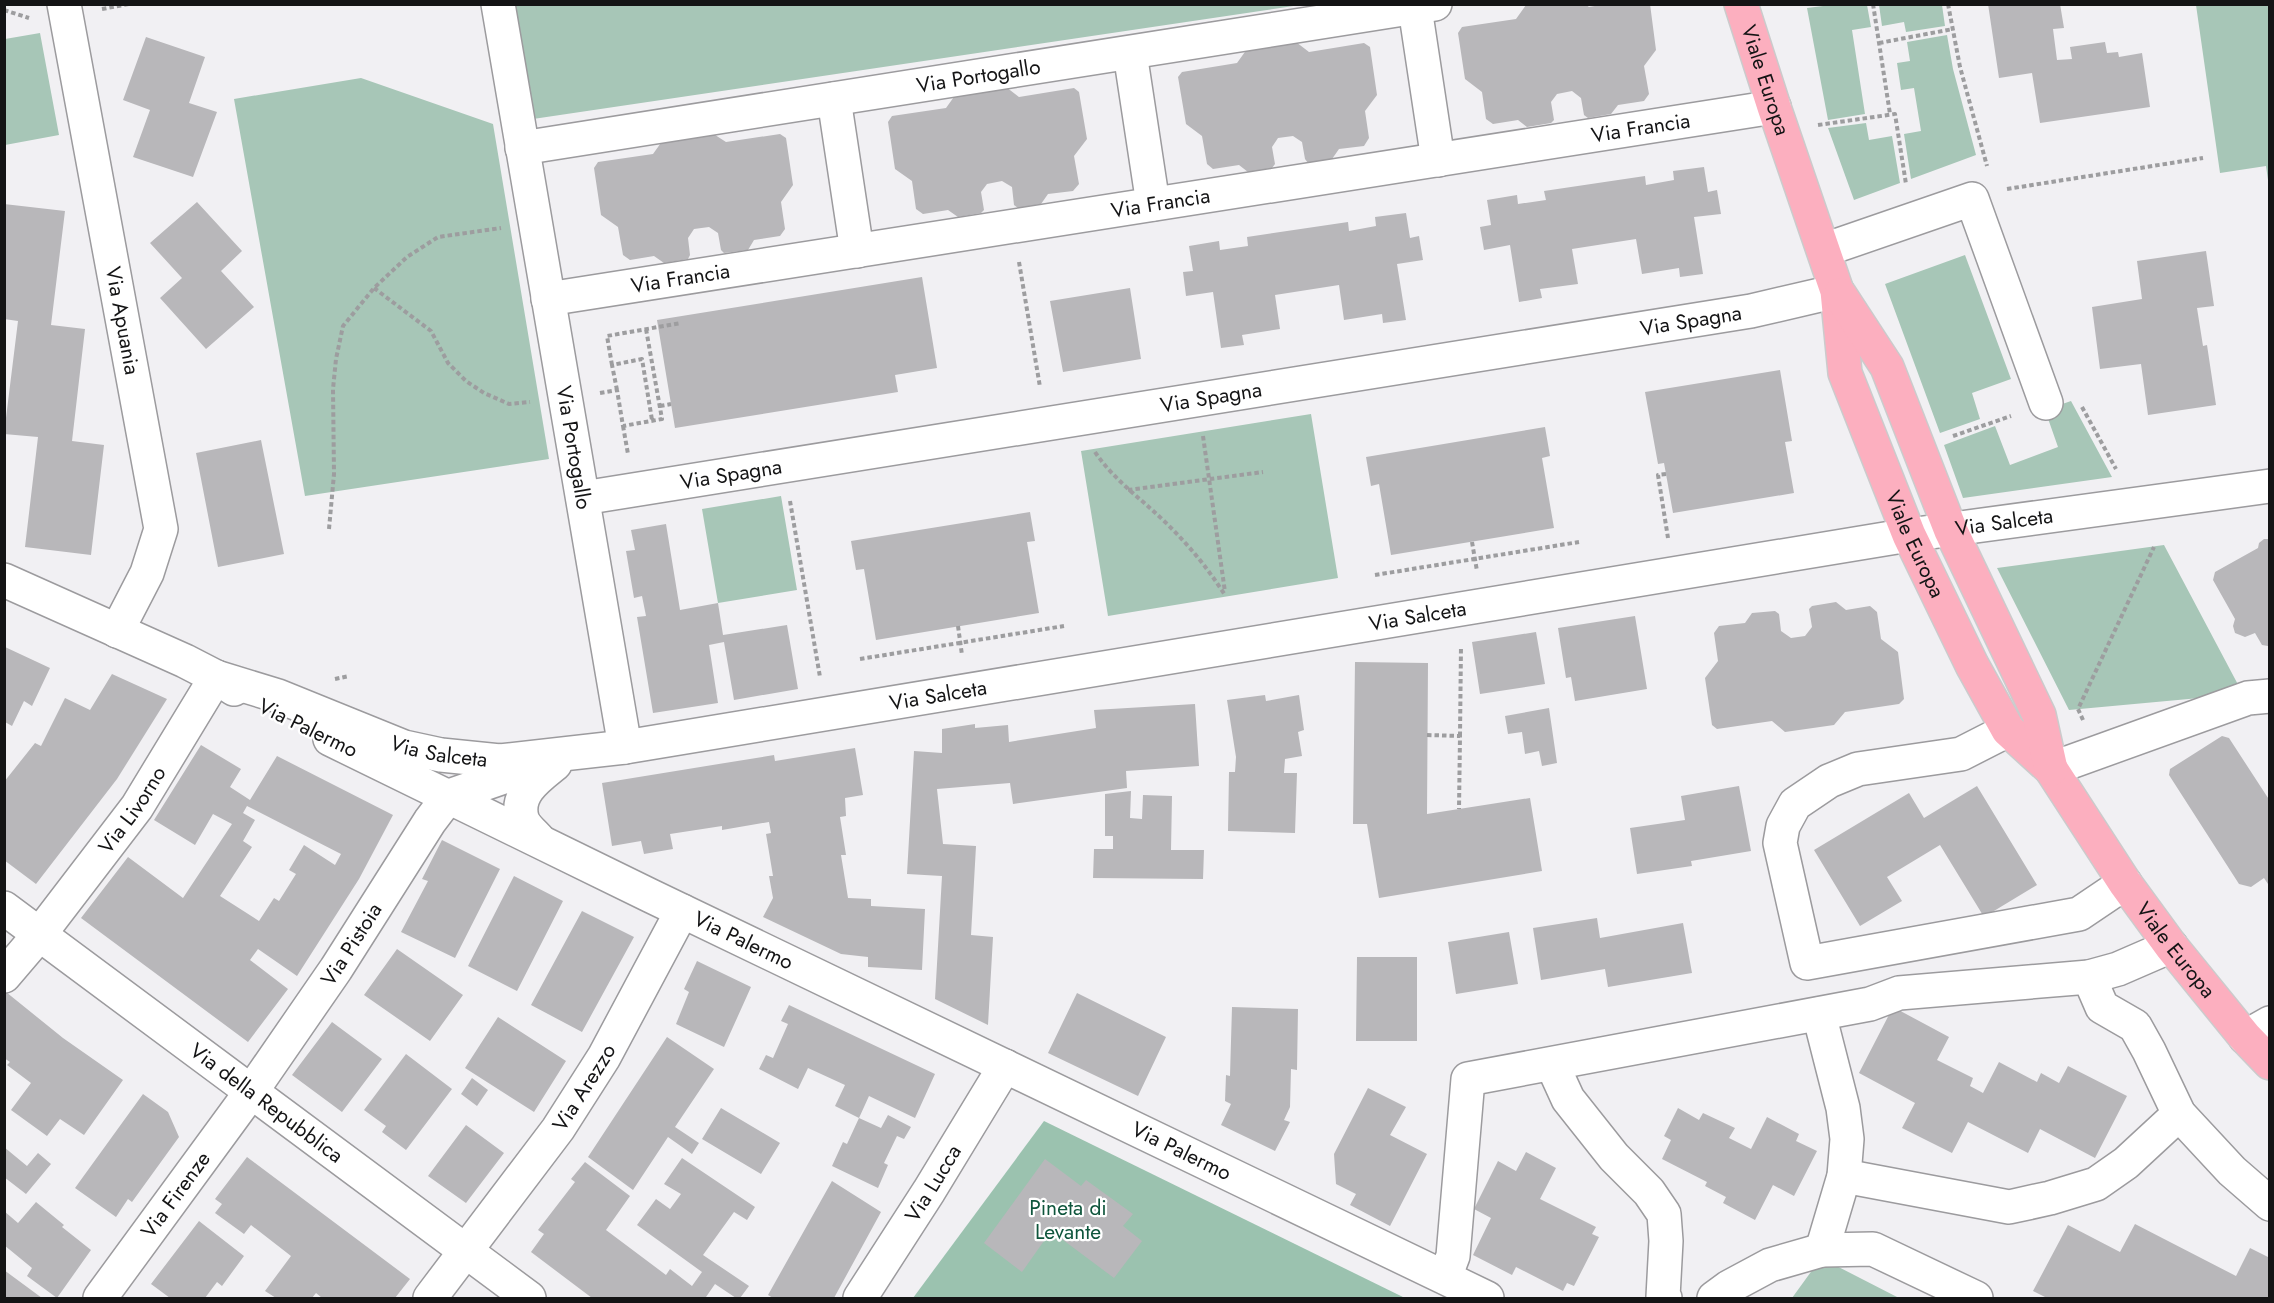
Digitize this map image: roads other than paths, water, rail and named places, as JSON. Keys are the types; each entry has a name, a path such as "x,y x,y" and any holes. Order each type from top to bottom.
{"main road":[{"name":"Viale Europa","path":"1741,4 1837,291 1845,373 1909,535 1972,665 2008,730 2051,769 2125,883 2171,946 2257,1030 2270,1063"},
{"name":"Viale Europa","path":"1837,291 1887,367 1951,531 2039,715 2051,769"}],"street":[{"name":"Via Apuania","path":"64,4 160,529 147,573 117,631"},
{"path":"498,4 519,135"},
{"path":"1425,6 1438,160"},
{"name":"Via Portogallo","path":"625,747 519,135 834,99 1425,6"},
{"path":"1130,53 1153,204"},
{"path":"834,99 857,251"},
{"name":"Via Francia","path":"548,299 1438,160 1778,119"},
{"path":"1824,250 1972,199 2046,403"},
{"name":"Via Spagna","path":"583,498 1751,311 1837,291"},
{"name":"Via Salceta","path":"216,677 278,696 404,747 441,755 500,761 566,755 1909,535 2270,486"},
{"name":"Via Palermo","path":"4,580 216,677 250,700 1487,1299"},
{"name":"Via Livorno","path":"4,976 39,935 136,807 216,677"},
{"path":"2051,769 2248,698 2270,696"},
{"path":"2008,730 1961,754 1858,769 1829,781 1796,804 1783,826 1780,843 1807,963 2079,914 2125,883"},
{"path":"539,840 522,820 520,805 525,792 534,782 566,755"},
{"name":"Via Salceta","path":"449,796 566,755"},
{"name":"Via Pistoia","path":"251,1092 336,969 430,821 449,796"},
{"name":"Via della Repubblica","path":"4,908 529,1299"},
{"name":"Via Arezzo","path":"430,1299 558,1129 598,1066 682,911"},
{"path":"1445,1277 1453,1256 1468,1079 1870,1004 1899,993 2089,977 2118,969 2171,946"},
{"path":"2089,977 2102,1007 2135,1026 2150,1051 2179,1114 2232,1171 2270,1204"},
{"path":"1819,1014 1843,1108 1848,1139 1844,1176 1822,1250"},
{"path":"1552,1064 1568,1099 1614,1157 1650,1192 1664,1214 1666,1241 1663,1297 1665,1299"},
{"name":"Via Lucca","path":"861,1299 1005,1066"},
{"name":"Via Firenze","path":"100,1299 251,1092"},
{"path":"1844,1176 2009,1207 2096,1184 2126,1163 2179,1114"},
{"path":"1714,1299 1729,1287 1770,1265 1822,1250 1873,1249 1976,1299"}],"park label":[{"name":"Pineta di Levante","path":"1068,1220"}]}
